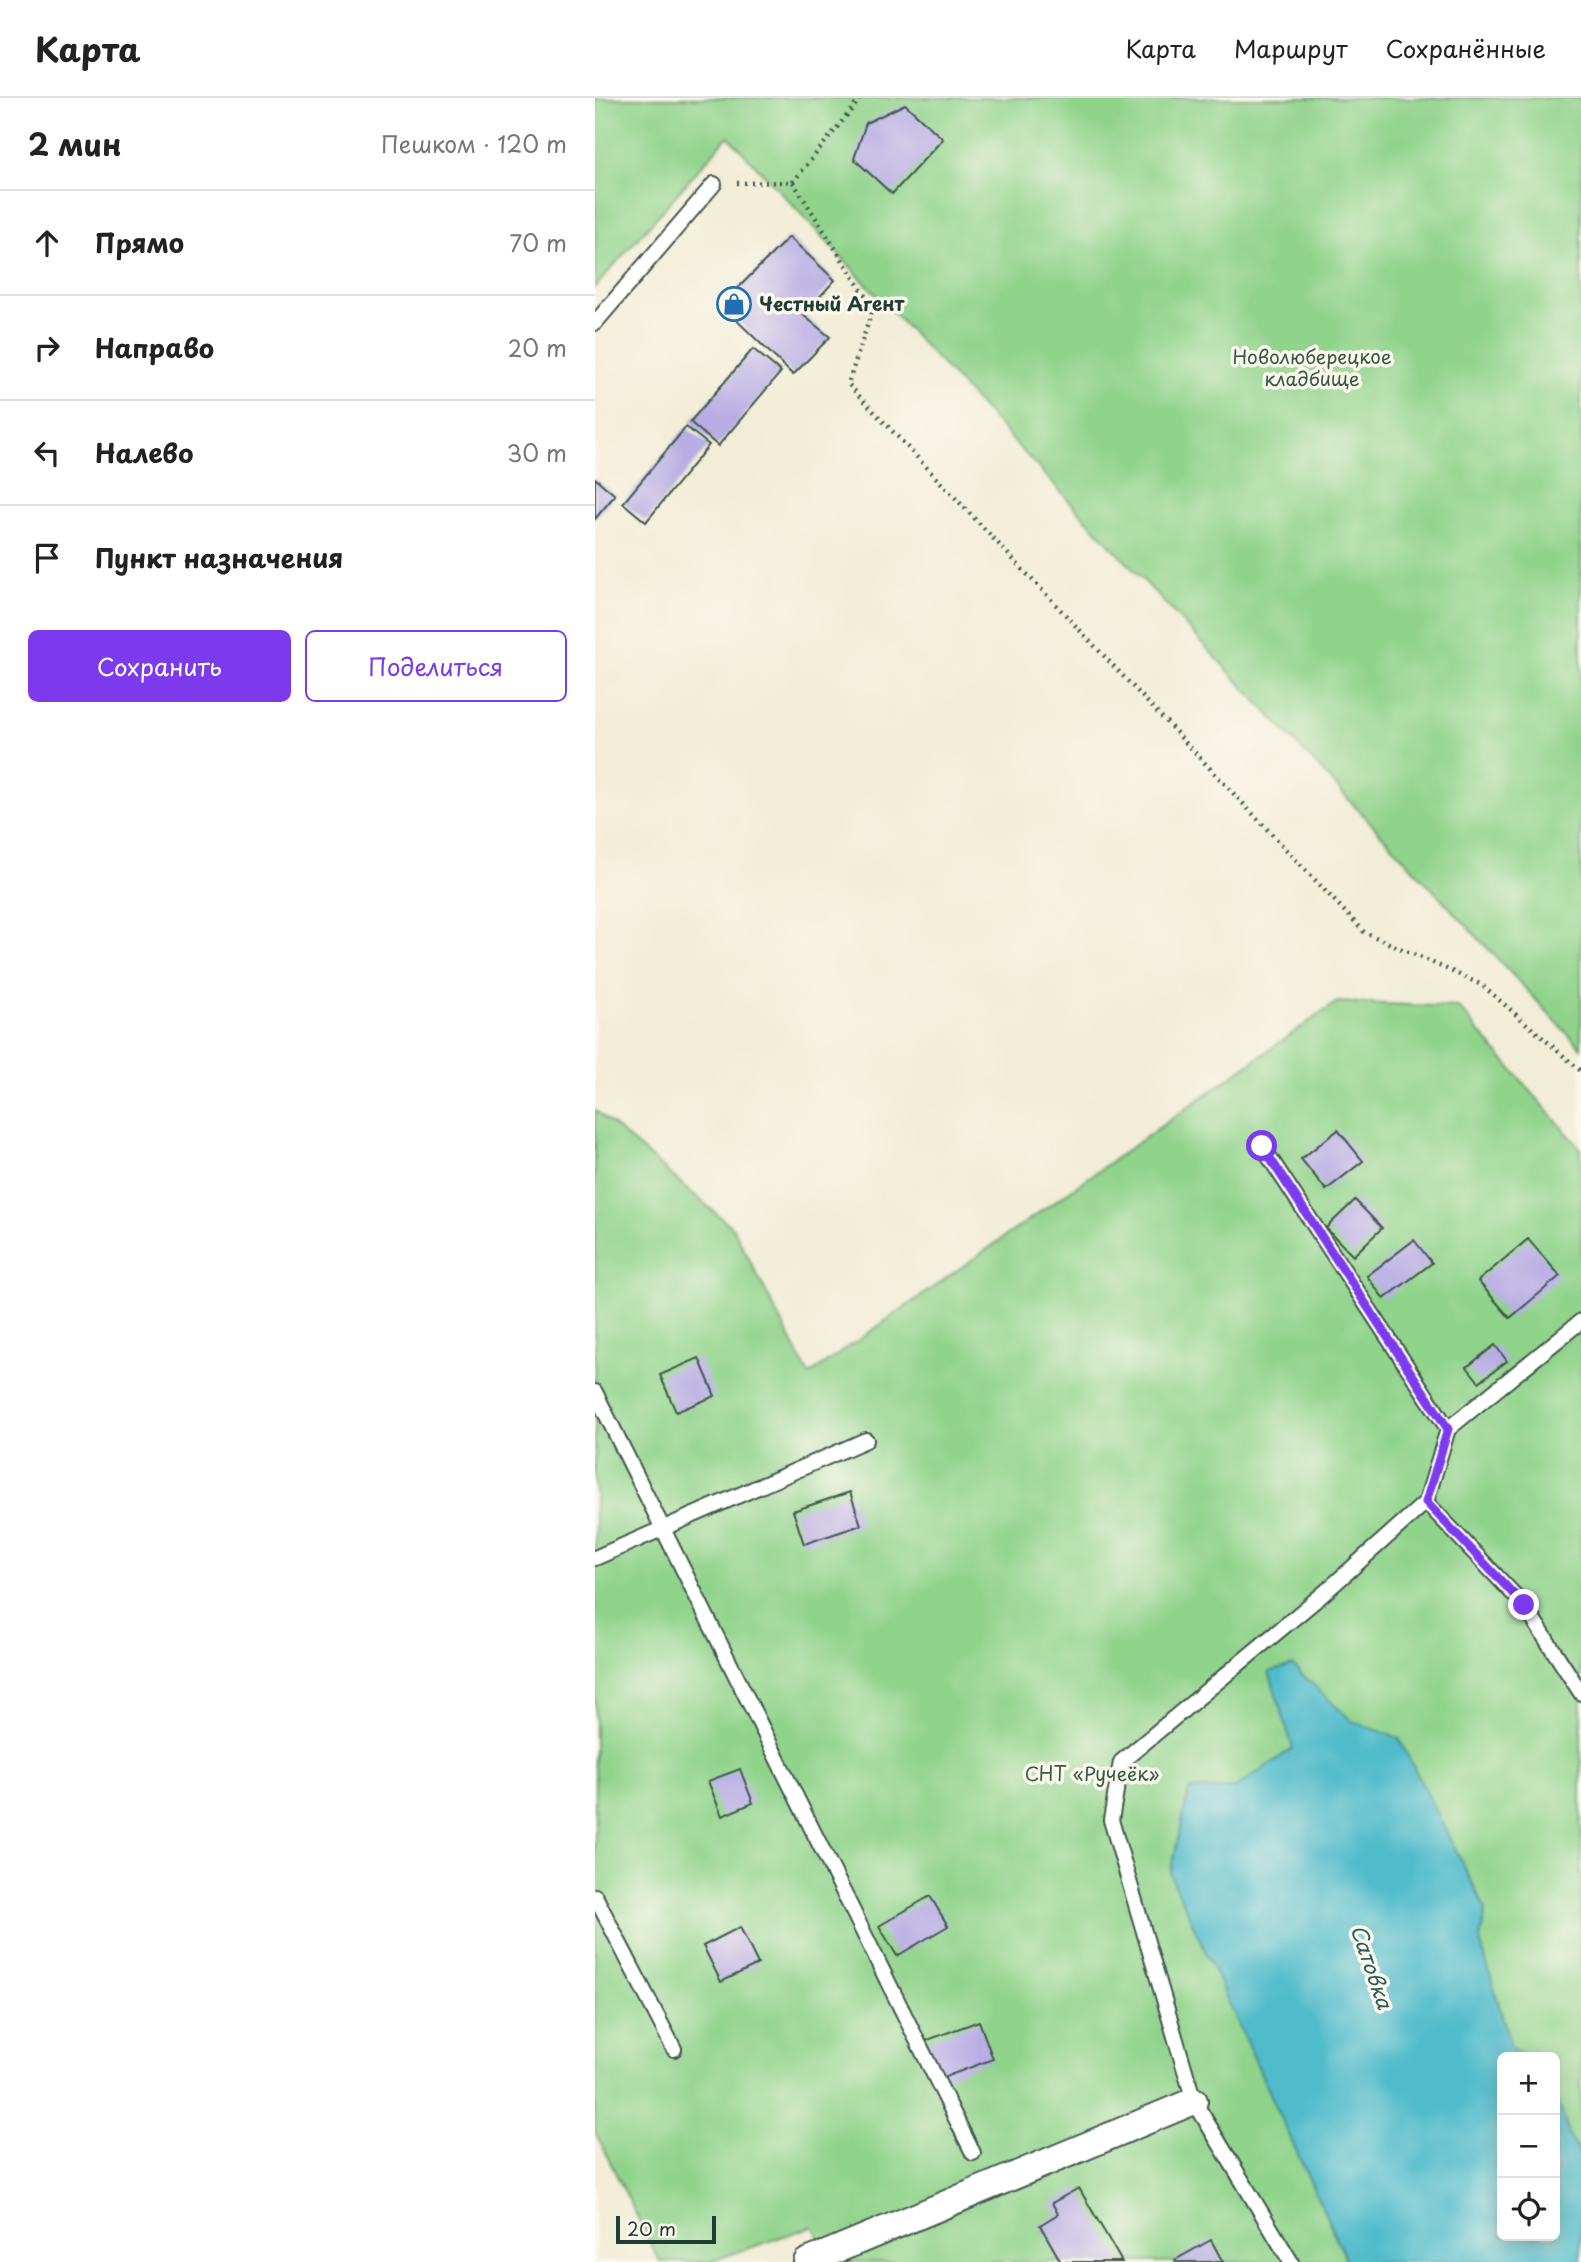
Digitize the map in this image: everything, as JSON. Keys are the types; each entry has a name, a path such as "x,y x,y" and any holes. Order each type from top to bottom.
{"street":[{"path":"807,2262 1194,2101"}],"lane":[{"path":"595,323 714,184"},
{"path":"1262,1146 1448,1429"},
{"path":"1291,2262 1194,2101 1111,1819 1121,1762 1323,1594 1426,1502 1448,1429 1581,1321"},
{"path":"595,1392 973,2152"},
{"path":"595,1558 866,1440"},
{"path":"1426,1502 1524,1605 1581,1693"},
{"path":"595,1896 674,2049"}],"path":[{"path":"714,184 793,182 861,98"},
{"path":"793,182 873,308 848,384 1364,932 1482,985 1581,1071"}],"green space":[{"name":"Новолюберецкое кладбище","path":"595,98 1581,98 1581,1048 728,136 595,287"},
{"name":"СНТ «Ручеёк»","path":"1337,1002 1458,1007 1581,1149 1581,2262 831,2262 813,2226 709,2262 660,2262 595,2132 595,1110 733,1228 809,1375"}],"water":[{"name":"Сатовка","path":"1292,1665 1352,1721 1399,1738 1486,1910 1480,1940 1511,2047 1519,2052 1497,2052 1497,2241 1560,2241 1560,2107 1570,2137 1581,2157 1581,2262 1347,2262 1170,1874 1189,1790 1235,1788 1293,1748 1269,1672"}],"building":[{"path":"905,104 943,139 892,194 854,159 866,123"},
{"path":"789,237 835,280 803,315 830,337 793,375 721,305"},
{"path":"753,349 781,372 718,446 690,422"},
{"path":"686,427 709,445 646,522 623,503"},
{"path":"595,478 615,495 595,519"},
{"path":"1338,1130 1363,1161 1326,1190 1301,1159"},
{"path":"1355,1200 1382,1228 1353,1256 1326,1228"},
{"path":"1528,1239 1560,1276 1510,1318 1478,1281"},
{"path":"1414,1240 1432,1263 1384,1299 1367,1276"},
{"path":"1495,1345 1507,1361 1479,1382 1467,1367"},
{"path":"699,1358 715,1396 676,1412 660,1375"},
{"path":"850,1492 861,1525 804,1544 793,1511"},
{"path":"740,1769 753,1803 722,1816 708,1781"},
{"path":"930,1896 948,1926 897,1956 879,1926"},
{"path":"740,1927 758,1964 721,1982 703,1946"},
{"path":"979,2021 993,2059 937,2080 922,2042"},
{"path":"1079,2188 1122,2262 1061,2262 1040,2225 1058,2214 1052,2203"},
{"path":"1211,2240 1223,2262 1176,2262 1175,2260"}],"place":[{"name":"Честный Агент","path":"734,304"}],"route":[{"path":"1262,1146 1448,1429 1426,1502 1524,1605"}]}
